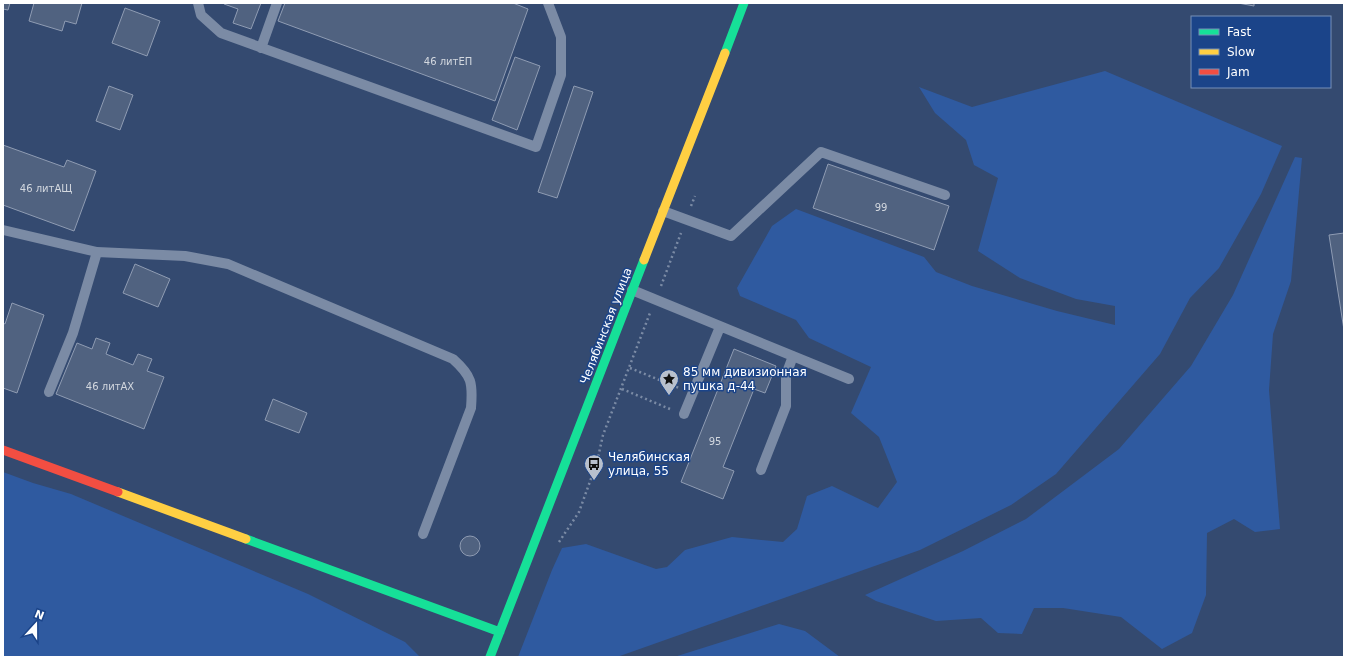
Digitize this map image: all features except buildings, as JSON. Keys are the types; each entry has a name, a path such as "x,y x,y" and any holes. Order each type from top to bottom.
{"street":[{"name":"Челябинская улица","path":"490,657 744,3"},
{"path":"3,450 500,632"}],"lane":[{"path":"198,3 202,15 221,33 536,147 561,75 561,37 549,3"},
{"path":"261,48 277,3"},
{"path":"663,210 731,236 821,152 945,195"},
{"path":"3,230 97,252 185,256 228,264 453,359 466,371 473,386 471,408 423,534"},
{"path":"49,392 73,333 97,252"},
{"path":"632,290 849,379"},
{"path":"684,414 720,327"},
{"path":"761,470 786,406 786,375 793,356"}],"path":[{"path":"630,367 692,394"},
{"path":"622,389 684,414"},
{"path":"558,544 578,512 597,462 603,436 618,397"}],"shaded area":[{"path":"1105,71 1282,146 1261,194 1219,268 1190,298 1160,354 1056,474 1011,505 920,550 617,657 518,657 562,548 586,544 656,569 667,567 685,550 732,537 783,542 797,529 807,496 832,486 878,508 897,482 879,437 851,413 871,367 809,338 796,320 740,296 737,288 772,226 796,209 924,257 936,272 972,286 1057,311 1115,325 1115,306 1076,299 1020,278 978,251 998,178 974,165 966,140 935,113 919,87 972,107"},
{"path":"1295,157 1302,158 1291,281 1273,334 1269,390 1280,529 1255,532 1234,519 1207,533 1206,595 1192,633 1162,649 1121,617 1063,608 1034,608 1022,634 998,633 981,618 936,621 876,601 865,595 963,551 1026,519 1119,449 1191,366 1233,295"},
{"path":"3,472 33,483 71,494 308,594 405,642 420,657 3,657"},
{"path":"779,624 805,631 840,657 674,657"}],"traffic: fast":[{"path":"725,53 744,3"},
{"path":"490,657 644,260"},
{"path":"246,539 500,632"}],"traffic: slow":[{"path":"644,260 725,53"},
{"path":"118,492 246,539"}],"traffic: jam":[{"path":"3,450 118,492"}],"place":[{"name":"85 мм дивизионная пушка д-44","path":"669,396"},
{"name":"Челябинская улица, 55","path":"594,481"}]}
